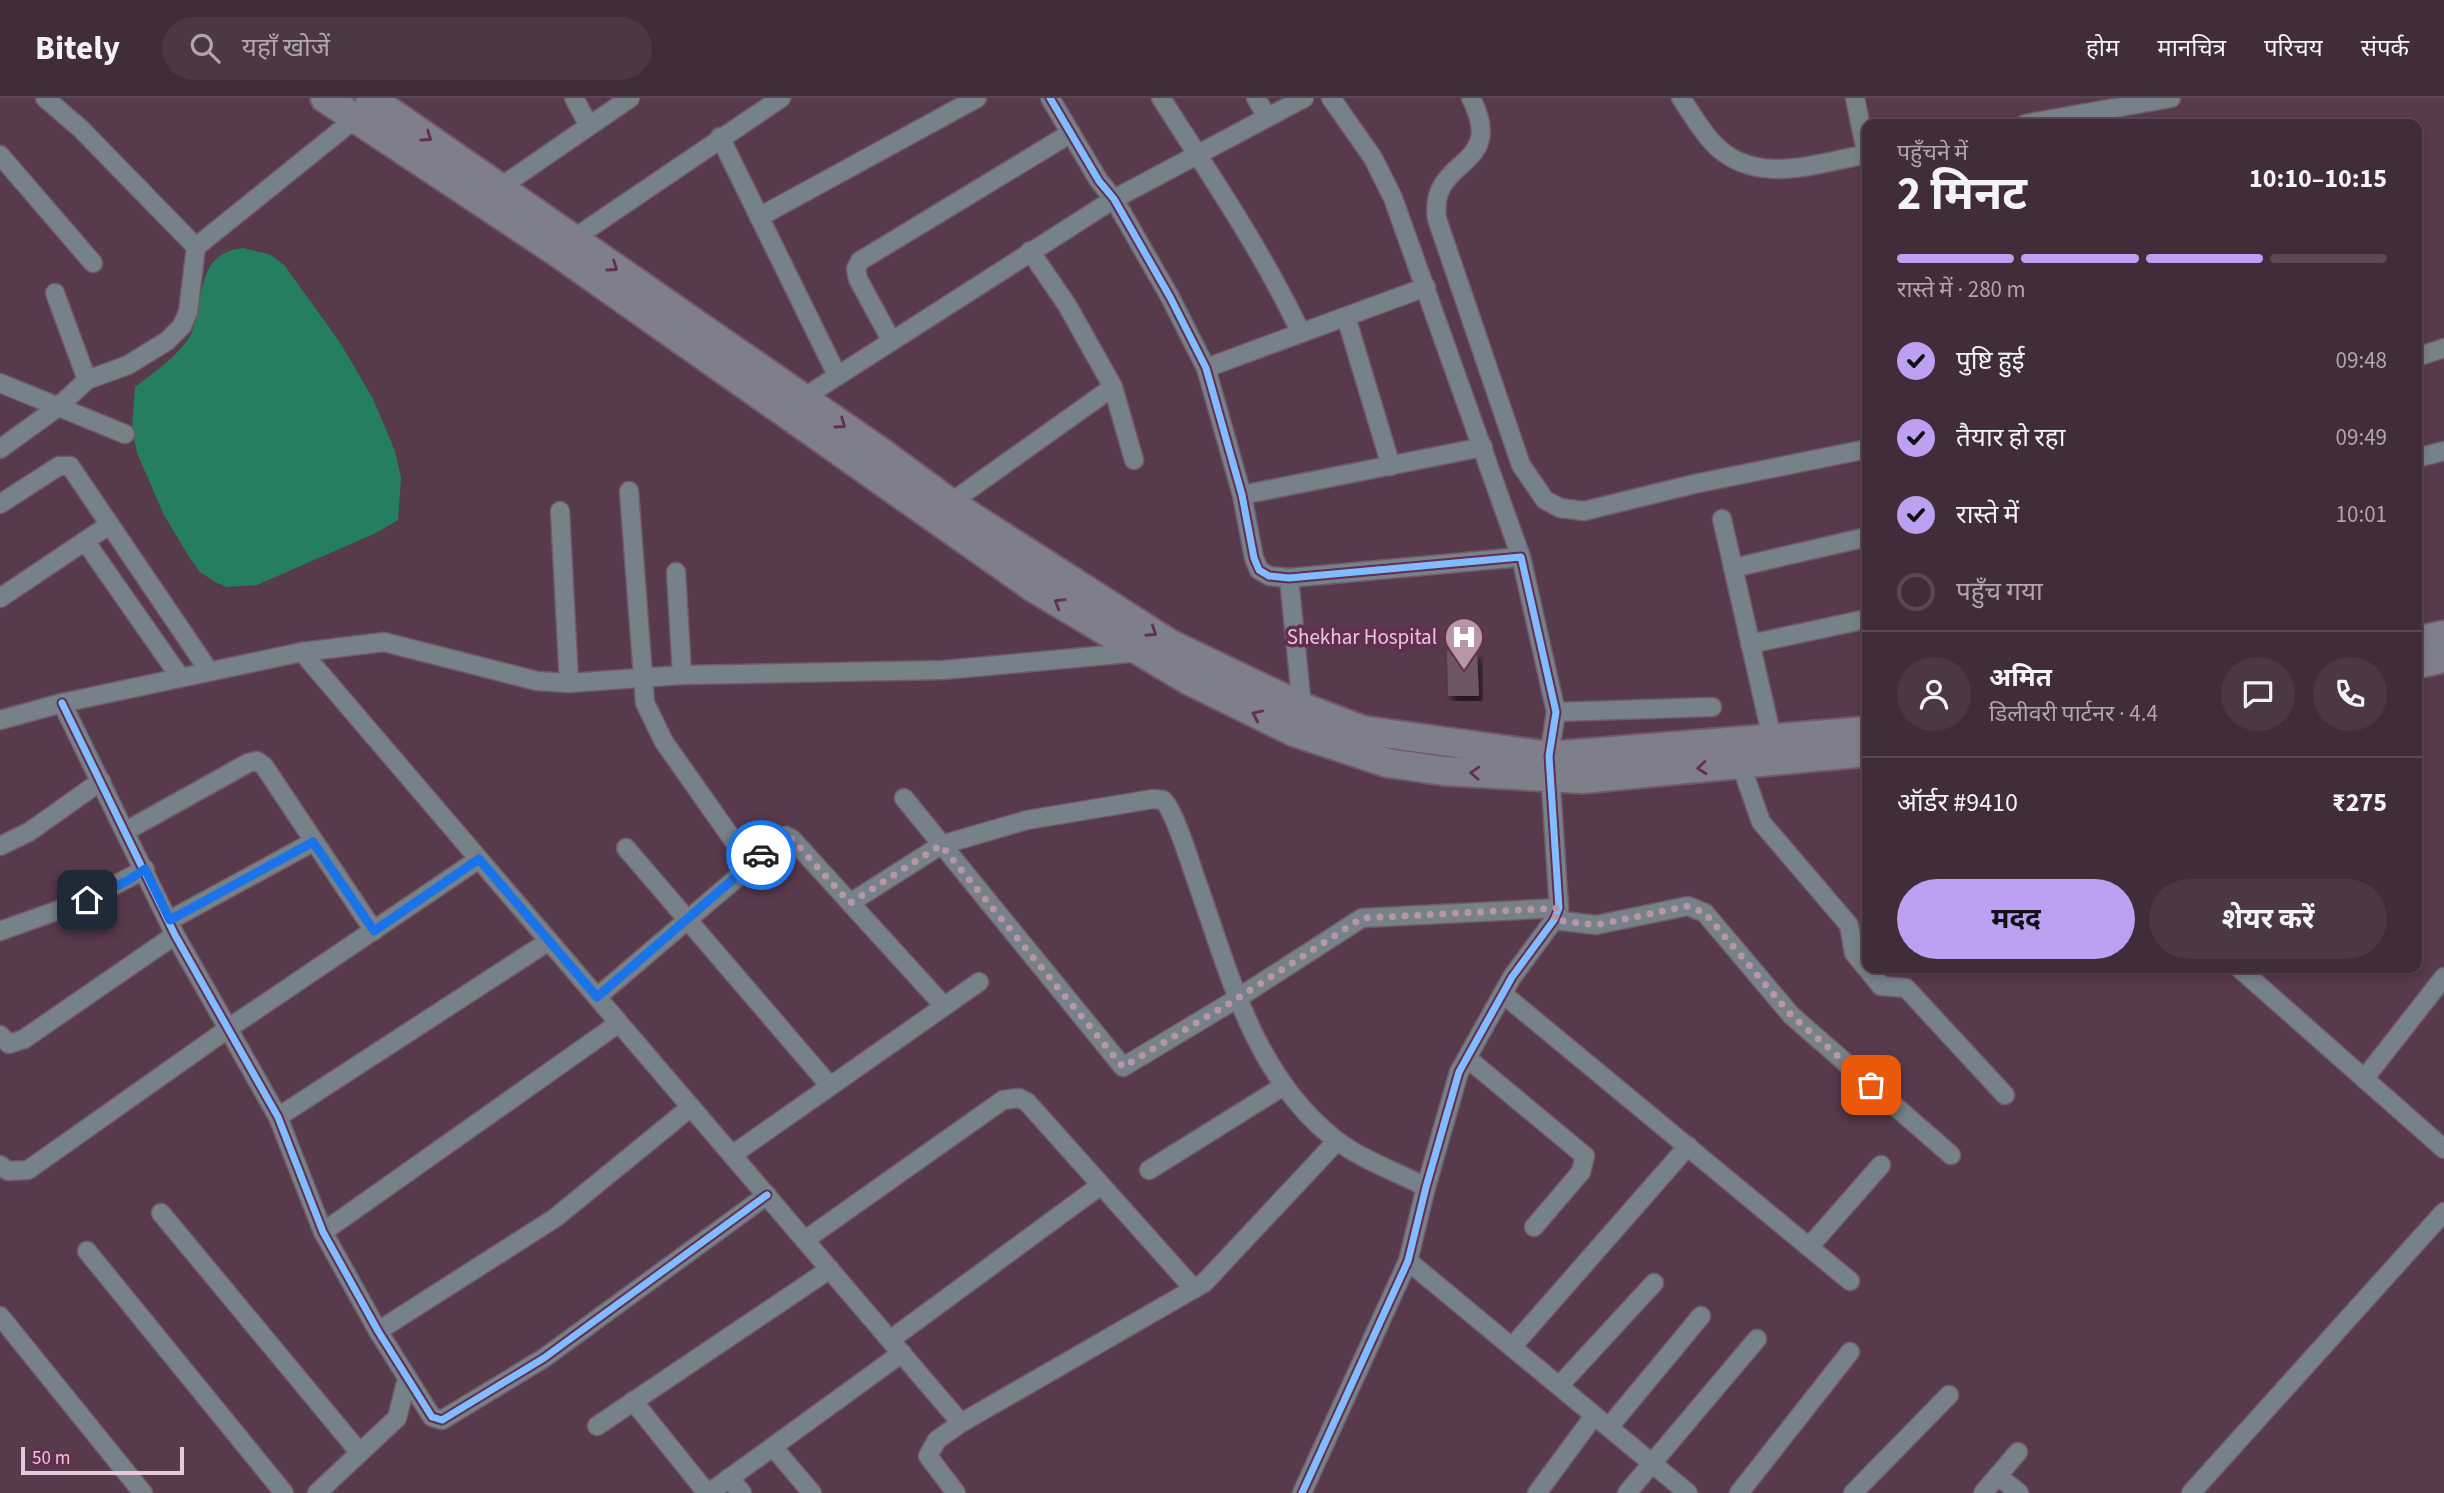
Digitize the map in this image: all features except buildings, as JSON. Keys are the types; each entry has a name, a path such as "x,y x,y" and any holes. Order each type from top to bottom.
{"main road":[{"path":"325,98 363,108 499,188 950,503 1170,644 1302,707 1362,730 1550,766 1582,779 1741,765 1775,750 1862,732"},
{"path":"363,108 554,250 1034,588 1242,709 1294,732 1388,763 1444,771 1775,750 1862,752"},
{"path":"2422,660 2437,646"}],"street":[{"path":"45,98 81,129 196,247"},
{"path":"574,98 589,126"},
{"path":"499,188 629,98"},
{"path":"573,239 780,98"},
{"path":"759,217 977,98"},
{"path":"1050,98 1114,198 1171,297 1206,368 1242,495 1254,558 1259,570 1269,576 1289,578 1521,557"},
{"path":"1161,98 1244,223 1273,274 1301,333"},
{"path":"1256,98 1267,117"},
{"path":"803,398 1114,198 1304,98"},
{"path":"1302,1493 1408,1261 1451,1094 1467,1058 1503,994 1556,914 1550,766 1556,712 1521,557 1393,198 1373,158 1331,98"},
{"path":"1471,98 1482,119 1483,135 1478,146 1438,189 1435,202 1437,219 1521,466 1545,500 1559,509 1584,511 1694,484 1862,450"},
{"path":"1681,98 1711,141 1740,163 1758,169 1786,169 1862,156"},
{"path":"1856,98 1862,129"},
{"path":"2041,119 2084,106 2171,98"},
{"path":"0,449 58,407 87,380 150,354 182,326 188,312 196,247 363,108"},
{"path":"891,340 858,279 856,269 860,261 1071,134"},
{"path":"720,137 837,375"},
{"path":"0,155 93,263"},
{"path":"1030,251 1067,304 1114,387 1134,460"},
{"path":"1206,368 1426,287"},
{"path":"55,293 87,380"},
{"path":"1346,317 1391,466"},
{"path":"2422,355 2444,348"},
{"path":"0,383 125,434"},
{"path":"950,503 1114,387"},
{"path":"1242,495 1483,447"},
{"path":"2422,457 2444,451"},
{"path":"0,504 65,464 209,671"},
{"path":"629,491 641,678 652,724 750,864"},
{"path":"560,511 569,683"},
{"path":"1722,519 1775,750"},
{"path":"0,598 109,525"},
{"path":"1733,568 1862,538"},
{"path":"85,541 180,677"},
{"path":"676,572 682,675"},
{"path":"1289,578 1302,707"},
{"path":"1750,644 1862,620"},
{"path":"0,720 62,703 302,652 384,642 537,681 569,683 682,675 943,670 1142,652"},
{"path":"302,652 961,1423"},
{"path":"62,703 172,927 278,1117 323,1232 377,1331 432,1417 442,1420 544,1358 766,1195"},
{"path":"1556,712 1712,706"},
{"path":"126,831 248,763 257,761 264,766 374,931"},
{"path":"1741,765 1761,822 1849,925 1854,953 1862,963"},
{"path":"0,846 29,832 101,781"},
{"path":"904,798 1118,1065 1127,1066 1362,918 1556,914 1596,925 1688,906 1705,913 1791,1015 1951,1155"},
{"path":"850,903 941,845 1027,820 1153,799 1163,800 1190,863 1238,998 1270,1069 1282,1087 1337,1141 1426,1187"},
{"path":"597,997 786,836 792,839 944,1006"},
{"path":"0,1035 9,1044 24,1039 172,927 313,842"},
{"path":"626,848 830,1086"},
{"path":"0,1165 8,1171 28,1170 229,1028 479,859"},
{"path":"0,931 87,900 145,869"},
{"path":"278,1117 549,941"},
{"path":"1870,973 1881,986 1906,988 2005,1095"},
{"path":"2246,973 2444,1149"},
{"path":"2364,1079 2444,977"},
{"path":"732,1155 979,982"},
{"path":"1503,994 1850,1281"},
{"path":"323,1232 619,1023"},
{"path":"1467,1058 1585,1156 1581,1172 1534,1227"},
{"path":"1149,1170 1282,1087"},
{"path":"805,1240 1011,1098 1027,1102 1194,1289"},
{"path":"377,1331 555,1218 691,1107"},
{"path":"956,1493 928,1456 930,1447 937,1440 961,1423 1204,1283 1337,1141"},
{"path":"1512,1347 1688,1146"},
{"path":"1809,1247 1881,1165"},
{"path":"632,1401 708,1493 773,1447 1101,1185"},
{"path":"161,1213 360,1453"},
{"path":"2191,1493 2444,1213"},
{"path":"87,1251 284,1493"},
{"path":"1408,1261 1688,1493"},
{"path":"597,1426 830,1269"},
{"path":"1559,1386 1654,1283"},
{"path":"0,1316 143,1493"},
{"path":"1609,1427 1701,1316"},
{"path":"1627,1493 1757,1339"},
{"path":"1739,1493 1850,1352"},
{"path":"317,1493 397,1418 407,1380"},
{"path":"1853,1493 1949,1395"},
{"path":"1537,1493 1594,1416"},
{"path":"773,1447 812,1493"},
{"path":"1983,1493 2018,1452"},
{"path":"1998,1476 2019,1493"},
{"path":"729,1478 742,1493"}],"shaded area":[{"path":"243,248 271,255 285,266 341,344 373,399 395,451 401,477 398,520 376,533 257,585 227,587 200,572 164,515 137,453 132,427 135,387 166,363 191,334 204,280 216,259 227,252"}],"cycle path":[{"path":"1050,98 1099,181 1114,199 1170,297 1206,368 1242,495 1254,558 1259,570 1269,576 1289,578 1521,557 1556,712 1549,756 1559,908 1554,920 1512,977 1459,1072 1408,1261 1302,1493"},
{"path":"62,703 175,935 278,1117 323,1232 378,1331 432,1417 442,1420 544,1358 767,1195"}],"way so far":[{"path":"761,855 780,839 786,836 792,839 850,903 941,845 1118,1065 1123,1067 1238,998 1362,918 1559,908 1554,920 1596,925 1688,906 1705,913 1791,1015 1871,1085"}],"place":[{"name":"Shekhar Hospital","path":"1464,671"}],"route":[{"path":"87,900 145,869 170,920 313,842 374,931 479,859 597,997 761,855"}]}
